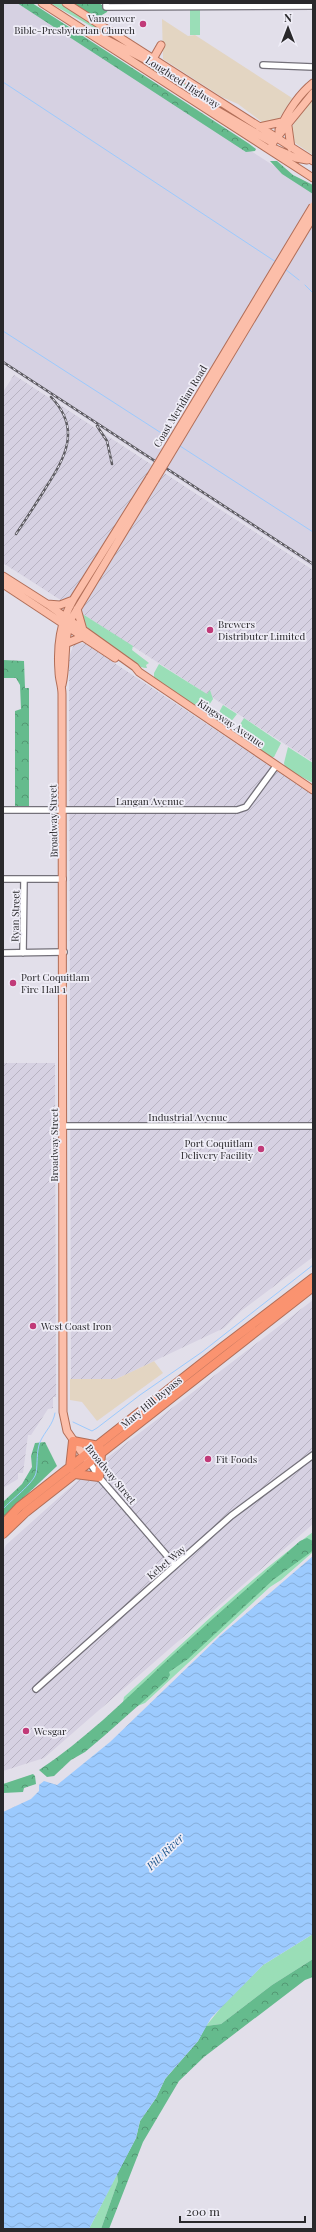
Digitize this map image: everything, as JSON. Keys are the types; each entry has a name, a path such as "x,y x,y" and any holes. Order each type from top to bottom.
{"highway":[{"name":"Mary Hill Bypass","path":"3,1534 73,1471 84,1456 99,1446 220,1349 313,1278"},
{"name":"Mary Hill Bypass","path":"3,1524 20,1507 73,1471 90,1463 224,1355 313,1287"},
{"path":"99,1446 73,1442 73,1471 99,1477 101,1454"}],"main road":[{"name":"Lougheed Highway","path":"42,3 175,89 205,102 274,142 291,148 313,161"},
{"name":"Lougheed Highway","path":"66,3 259,127 313,178"},
{"path":"79,27 114,42 146,61 153,59 161,46 149,50 136,48"},
{"path":"158,51 158,57 161,64"},
{"path":"313,83 300,96 274,142 296,158 313,161"},
{"path":"259,127 285,124 313,93"},
{"path":"285,124 291,148"},
{"name":"Coast Meridian Road","path":"66,622 76,609 313,206"},
{"name":"Coast Meridian Road","path":"66,622 73,600 152,478 313,217"},
{"path":"3,570 3,576"},
{"name":"Kingsway Avenue","path":"3,576 47,604 66,622 83,634 135,667 139,672 313,790"},
{"name":"Kingsway Avenue","path":"3,584 52,616 66,622"},
{"path":"47,604 60,605 73,600"},
{"path":"65,644 83,634 76,609"},
{"path":"52,616 59,635"},
{"name":"Broadway Street","path":"62,685 59,674 59,635 66,622"},
{"name":"Broadway Street","path":"66,622 64,675 62,685 64,879 64,1412 65,1423 73,1442 90,1463"}],"street":[{"path":"106,5 313,6"},
{"path":"263,65 313,67"},
{"name":"Langan Avenue","path":"3,810 237,810 246,807 276,766"},
{"path":"3,879 64,879"},
{"name":"Ryan Street","path":"23,953 24,879"},
{"path":"3,953 64,952"},
{"name":"Industrial Avenue","path":"64,1126 313,1126"},
{"name":"Kebet Way","path":"36,1689 231,1516 313,1455"},
{"name":"Broadway Street","path":"90,1463 99,1477 175,1565"}],"shaded area":[{"path":"3,3 22,3 313,191 313,567 3,364"},
{"path":"162,19 188,36 195,35 292,98 279,119 265,124 238,104 222,97 163,59"},
{"path":"313,99 313,155 295,143 291,129 299,115"},
{"path":"14,375 313,570 313,762 3,563 3,392"},
{"path":"84,643 313,794 313,1257 241,1311 224,1328 116,1379 71,1379 69,657 74,644"},
{"path":"3,1063 55,1063 56,1397 53,1397 53,1408 48,1409 31,1435 28,1435 23,1473 18,1473 18,1479 3,1488"},
{"path":"313,1300 313,1524 44,1758 3,1771 3,1552 6,1545 82,1477"},
{"path":"154,1361 163,1373 97,1421 82,1402 70,1400 70,1379 116,1379"}],"green space":[{"path":"17,3 32,3 248,143 256,149 255,151 246,152"},
{"path":"50,3 62,3 126,46"},
{"path":"73,3 99,3 108,9 107,12 102,15 100,20"},
{"path":"190,9 200,9 200,35 190,35"},
{"path":"121,49 148,64 156,65 229,112 158,73"},
{"path":"270,161 277,161 293,175 313,185 313,194 282,174"},
{"path":"81,613 133,646 132,650 149,663 146,665 147,668 140,667 124,658 84,625"},
{"path":"3,660 24,661 25,688 29,688 29,806 15,806 15,711 21,709 20,685 16,678 3,678"},
{"path":"159,664 207,694 210,690 213,699 207,708 199,710 154,678 154,673"},
{"path":"223,705 237,714 226,728 214,719 215,715 217,716"},
{"path":"244,718 281,743 274,757 270,757 234,734"},
{"path":"288,747 313,763 313,783 285,768 284,763"},
{"path":"45,1442 57,1466 3,1517 3,1502 22,1484 32,1467 31,1456 35,1443"},
{"path":"313,1532 313,1552 281,1580 270,1587 145,1703 135,1707 123,1702 124,1697 240,1591"},
{"path":"307,1538 313,1541 313,1550 311,1552 273,1580 188,1659 169,1672 170,1675 167,1680 104,1736 85,1752 71,1760 54,1776 47,1777 39,1770 72,1746 103,1720 179,1649 300,1541"},
{"path":"33,1774 35,1776 36,1784 24,1788 23,1792 3,1793 3,1784"},
{"path":"313,1934 313,1959 272,1985 221,2024 206,2026 223,2005 263,1965"},
{"path":"313,1959 313,1977 305,1980 204,2057 179,2081 143,2142 109,2229 101,2229 118,2181 117,2174 136,2138 140,2121 156,2098 165,2079 198,2041 206,2026 221,2024 272,1985"},
{"path":"117,2174 118,2181 101,2229 89,2229"}],"water":[{"name":"Pitt River","path":"313,1556 313,1934 263,1965 211,2018 198,2041 165,2079 156,2098 140,2121 136,2138 89,2229 3,2229 3,1812 31,1799 39,1791 39,1785 44,1781 57,1785 110,1742 221,1635"}],"waterway":[{"path":"3,82 276,262"},
{"path":"285,269 299,280"},
{"path":"305,285 313,293"},
{"path":"3,331 169,438"},
{"path":"180,446 313,532"},
{"path":"73,1422 92,1431 97,1428 140,1395 202,1352 313,1265"},
{"path":"3,1509 31,1482 34,1477 36,1473 40,1442 53,1421 55,1413"}],"railway":[{"path":"3,362 313,564"},
{"path":"16,534 59,466 64,455 68,432 66,421 60,409 51,397"},
{"path":"97,426 107,441 112,464"}],"place":[{"name":"Vancouver Bible-Presbyterian Church","path":"143,24"},
{"name":"Brewers Distributer Limited","path":"210,630"},
{"name":"Port Coquitlam Fire Hall 1","path":"13,983"},
{"name":"Port Coquitlam Delivery Facility","path":"261,1149"},
{"name":"West Coast Iron","path":"33,1326"},
{"name":"Fit Foods","path":"208,1459"},
{"name":"Wesgar","path":"26,1731"}]}
